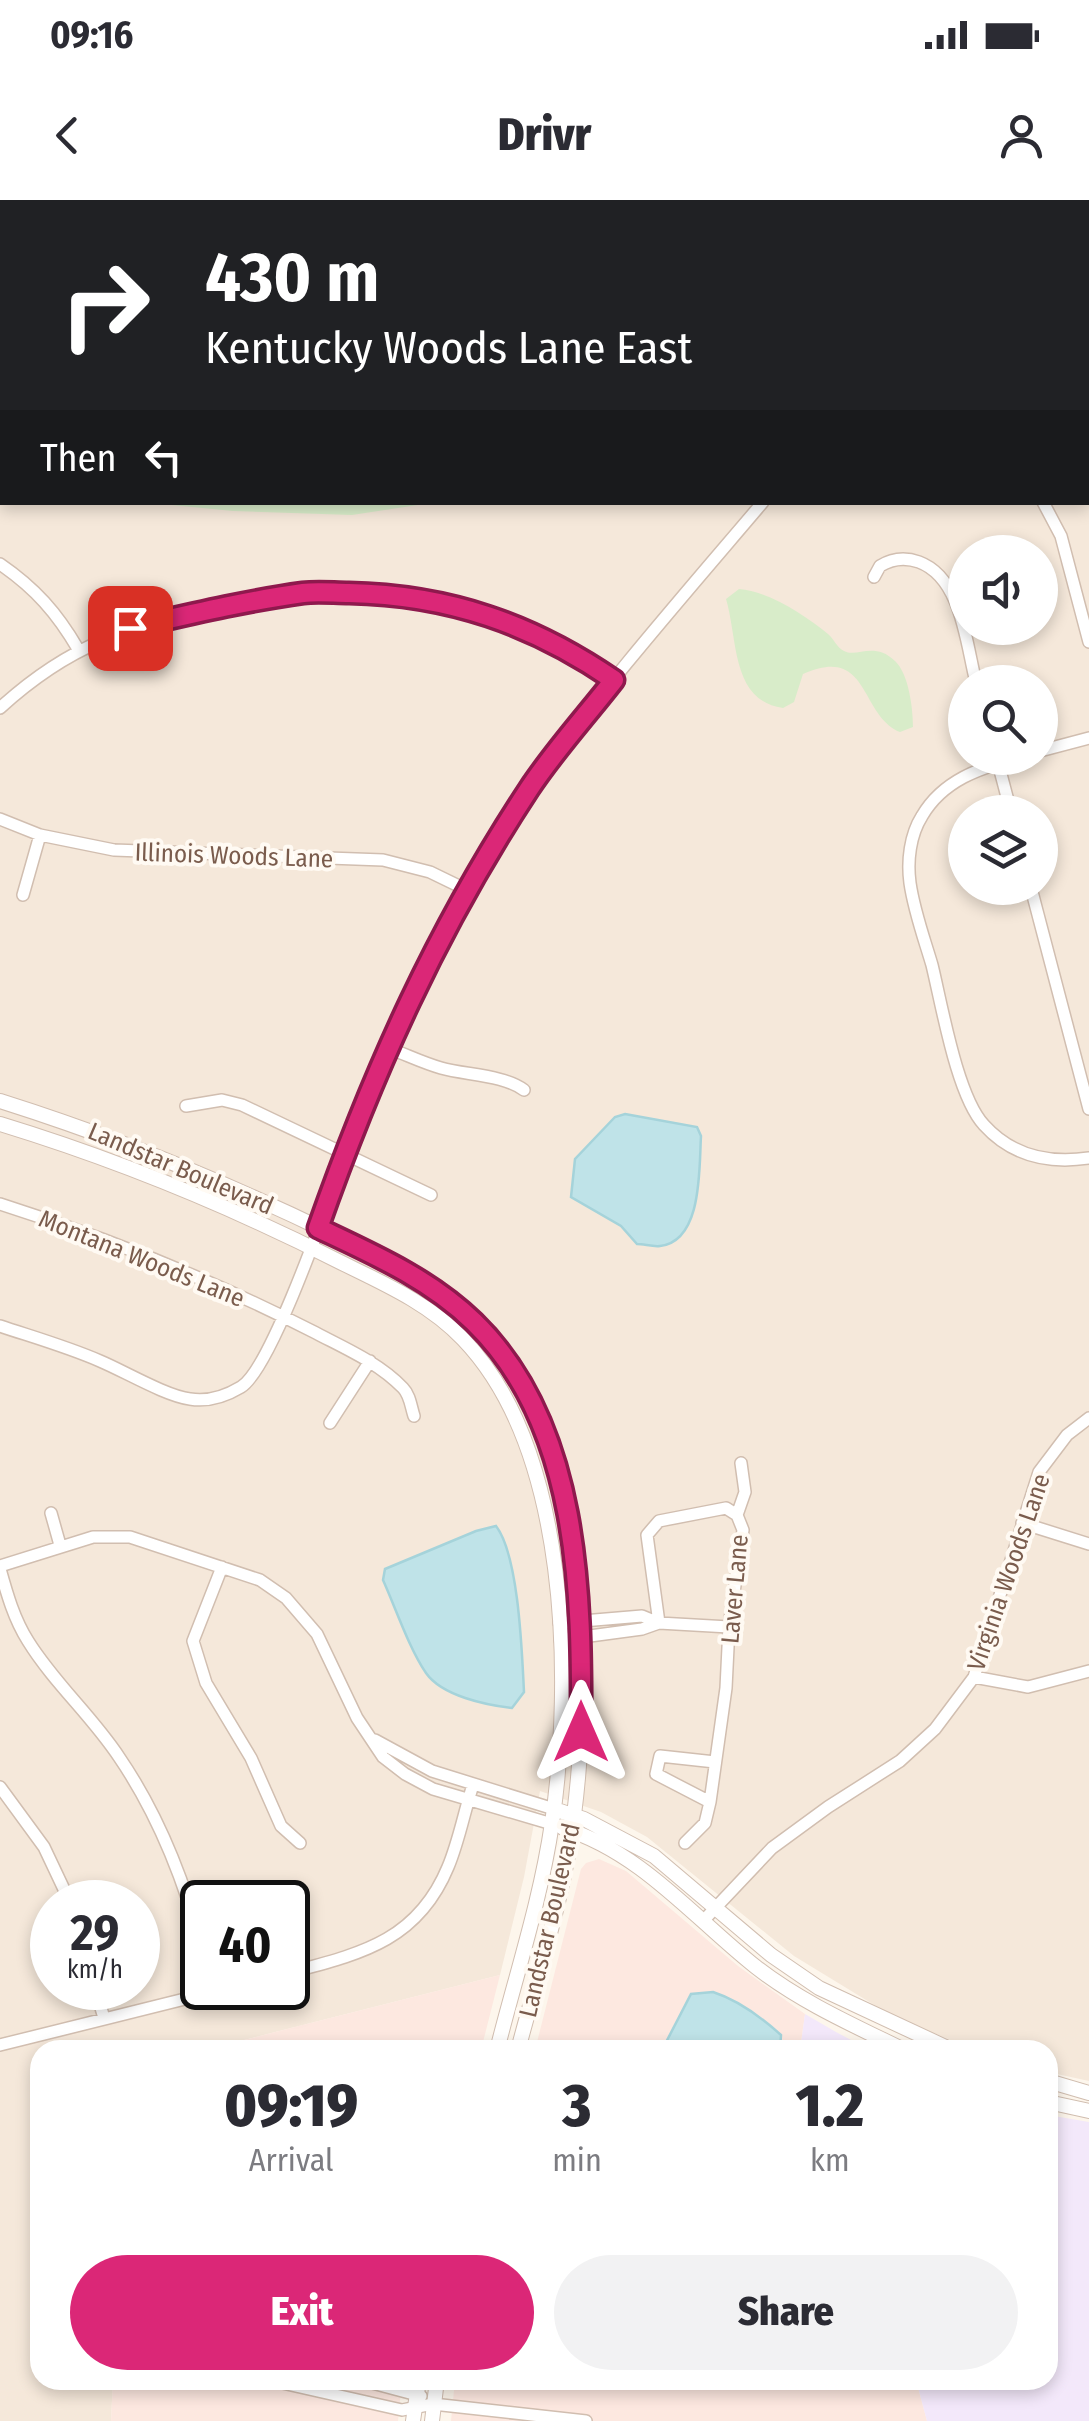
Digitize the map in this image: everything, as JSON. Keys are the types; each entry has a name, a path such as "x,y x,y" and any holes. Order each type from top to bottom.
{"street":[{"path":"0,1326 96,1359 190,1399 219,1398 245,1386 264,1360 283,1316 344,1155 426,963 467,890 532,786 760,505"},
{"path":"1044,505 1061,536 1089,642"},
{"path":"874,578 880,566 902,558 924,564 943,578 955,601 972,665"},
{"path":"0,564 30,584 58,615 78,649"},
{"path":"0,708 28,682 78,649 130,628 306,592 386,594 460,607 515,624 579,656 614,680"},
{"path":"1058,746 1089,738"},
{"path":"968,775 949,785 924,812 912,840 910,882 962,1080 975,1114 994,1135 1019,1152 1055,1160 1089,1158"},
{"name":"Illinois Woods Lane","path":"0,820 40,835 114,850 384,860 430,872 467,890"},
{"path":"22,894 40,835"},
{"path":"1035,905 1089,1109"},
{"path":"388,1048 482,1078 511,1080 524,1090"},
{"path":"186,1106 222,1100 242,1105 431,1195"},
{"name":"Landstar Boulevard","path":"0,1102 156,1155 400,1268 430,1286 474,1322 514,1368 543,1424 556,1466 567,1520 581,1640 581,1732 573,1823 559,1894 521,2040"},
{"name":"Landstar Boulevard","path":"0,1124 149,1175 311,1247 416,1300 462,1338 495,1378 521,1427 547,1522 559,1624 561,1729 553,1817 540,1883 500,2040"},
{"name":"Montana Woods Lane","path":"0,1204 75,1228 283,1316 370,1361 406,1391 414,1416"},
{"path":"330,1423 370,1361"},
{"name":"Virginia Woods Lane","path":"703,1921 772,1848 828,1806 900,1761 935,1729 974,1676 1039,1472 1067,1435 1089,1418"},
{"path":"737,1515 745,1492 741,1464"},
{"name":"Laver Lane","path":"659,1623 647,1535 659,1521 726,1508 737,1515 743,1530 710,1802 704,1823 685,1843"},
{"path":"51,1514 60,1546"},
{"path":"1022,1523 1089,1544"},
{"path":"181,1880 150,1808 118,1756 28,1641 12,1610 0,1568 93,1537 130,1537 260,1580 286,1598 317,1634 367,1735 383,1756 405,1774 433,1789 471,1791 573,1823 654,1856 771,1956 819,1988 931,2040"},
{"path":"222,1567 193,1641 206,1683 250,1758 282,1826 300,1843"},
{"path":"559,1624 642,1616 659,1623 729,1628"},
{"path":"560,1640 642,1630 659,1623"},
{"path":"974,1676 1028,1686 1089,1671"},
{"path":"710,1802 656,1774 660,1756 714,1762"},
{"path":"0,1787 44,1847 60,1880"},
{"path":"310,1966 381,1945 419,1918 448,1868 471,1791"},
{"path":"573,1823 628,1859 757,1968 811,2005 883,2040"},
{"path":"0,2044 180,1998"},
{"path":"102,2010 104,2018"},
{"path":"1058,2085 1089,2093"},
{"path":"1058,2104 1089,2112"},
{"path":"340,2390 413,2415"},
{"path":"413,2415 417,2390"},
{"path":"421,2390 433,2404"},
{"path":"432,2421 435,2390"},
{"path":"413,2415 433,2404 586,2421"}],"shaded area":[{"path":"0,505 1089,505 1089,2081 1058,2074 1058,2040 950,2040 889,2014 794,1956 647,1837 601,1812 540,1791 500,1975 244,2040 30,2040 30,2390 113,2390 111,2421 0,2421"},
{"path":"599,1859 626,1871 738,1966 805,2014 801,2040 538,2040 581,1869"},
{"path":"500,1975 484,2040 244,2040"},
{"path":"805,2014 851,2040 801,2040"},
{"path":"1058,2117 1089,2122 1089,2421 927,2421 919,2390 1058,2390"},
{"path":"113,2390 401,2390 398,2421 111,2421"},
{"path":"454,2390 919,2390 927,2421 451,2421"}],"green space":[{"path":"172,505 418,505 352,515"},
{"path":"739,589 762,594 797,612 844,651 880,652 895,661 907,683 913,727 900,732 887,723 861,685 841,668 825,667 803,674 794,702 783,708 754,694 740,666 726,599"}],"water":[{"path":"625,1114 697,1127 701,1136 696,1201 691,1217 674,1241 660,1246 637,1244 621,1226 571,1197 575,1159 615,1117"},
{"path":"496,1526 510,1559 520,1631 524,1692 512,1708 465,1698 433,1681 414,1652 383,1580 385,1569"},
{"path":"713,1992 740,2004 781,2035 781,2040 667,2040 691,1994"}],"route":[{"path":"130,628 306,592 386,594 460,607 515,624 579,656 614,680 532,786 426,963 344,1155 318,1228 430,1286 474,1322 514,1368 543,1424 567,1520 578,1593 581,1732"}]}
